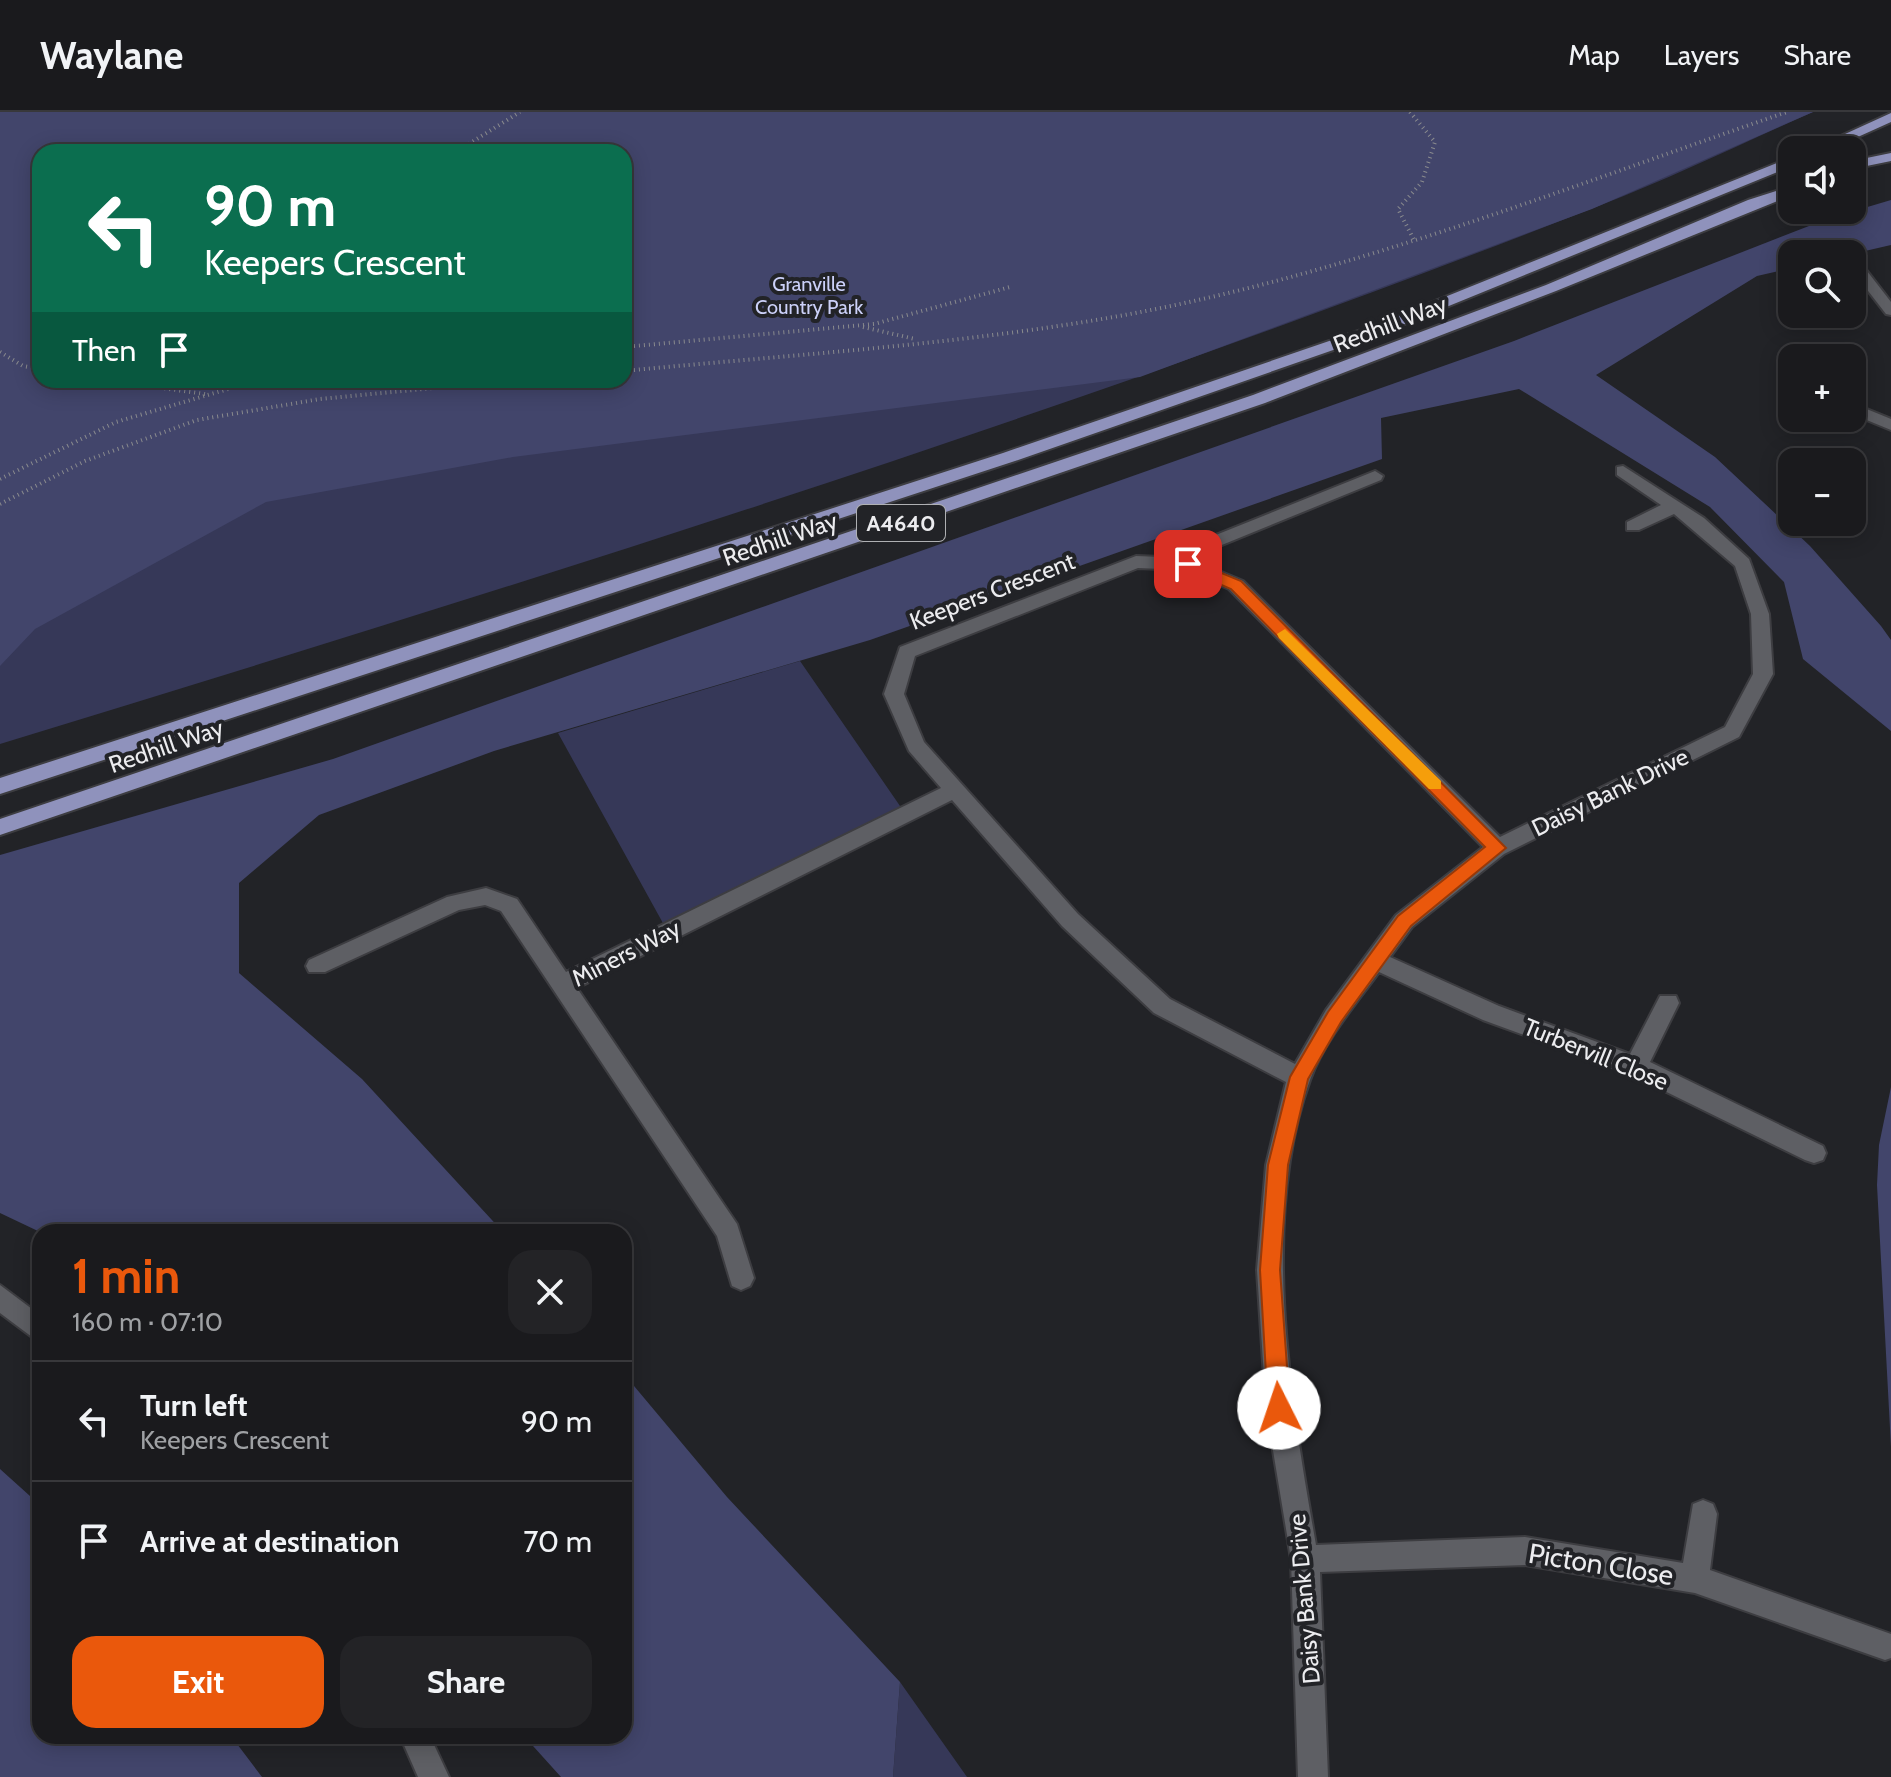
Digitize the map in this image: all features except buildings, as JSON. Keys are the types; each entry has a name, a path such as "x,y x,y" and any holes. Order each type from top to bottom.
{"main road":[{"path":"1848,136 1891,117"},
{"path":"1866,162 1891,157"},
{"name":"Redhill Way","path":"0,786 1009,457 1379,329 1778,167"},
{"path":"1866,173 1891,169"},
{"name":"A4640","path":"1693,203 1734,199 1778,184"},
{"name":"Redhill Way","path":"0,827 1259,399 1551,288 1778,195"}],"street":[{"path":"1866,414 1891,425"},
{"name":"Daisy Bank Drive","path":"1313,1777 1305,1559 1279,1408 1270,1270 1278,1165 1299,1077 1334,1017 1404,921 1497,848 1732,732 1763,674 1760,614 1743,563 1698,522 1623,471"},
{"path":"1633,526 1675,506"},
{"name":"Keepers Crescent","path":"1299,1077 1162,1006 1070,920 916,746 894,694 907,652 1136,562 1188,564 1236,585 1497,848"},
{"name":"Miners Way","path":"741,1278 728,1232 563,984 955,790"},
{"path":"317,966 455,903 486,896 509,905 563,984"},
{"name":"Turbervill Close","path":"1376,961 1491,1013 1636,1066 1814,1153"},
{"path":"1636,1066 1668,1003"},
{"path":"0,1297 32,1324"},
{"path":"1695,1579 1703,1514"},
{"name":"Picton Close","path":"1305,1559 1525,1551 1695,1579 1885,1646"},
{"path":"419,1744 434,1777"}],"lane":[{"path":"1866,279 1891,311"},
{"path":"1162,563 1375,476"}],"path":[{"path":"469,144 520,112"},
{"path":"1410,112 1435,142 1422,182 1398,209 1414,240"},
{"path":"632,370 987,335 1145,311 1221,294 1414,240 1787,112"},
{"path":"632,346 855,326 955,304 1010,287"},
{"path":"855,326 924,340"},
{"path":"0,352 23,366 32,368"},
{"path":"165,388 210,394"},
{"path":"0,479 116,422 231,388"},
{"path":"0,504 85,461 197,420 320,399 433,388"}],"green space":[{"name":"Granville Country Park","path":"0,112 1813,112 1601,205 1205,353 806,490 0,744"},
{"name":"Granville Country Park","path":"0,112 1813,112 1592,209 1140,377 513,457 266,502 35,629 0,666"},
{"path":"1891,200 1891,245 1866,251 1866,240 1778,240 1778,271 1757,276 1596,375 1715,457 1778,516 1778,536 1799,536 1881,626 1891,640 1891,731 1803,659 1784,582 1710,507 1519,389 1381,418 1382,459 870,640 494,751 319,815 239,883 239,973 362,1079 496,1224 32,1224 32,1228 0,1213 0,855 333,759 1514,341 1814,224 1866,224 1866,207"},
{"path":"800,661 909,819 664,925 558,733"},
{"path":"1891,1087 1891,1447 1877,1185 1879,1145"},
{"path":"632,1384 727,1497 900,1682 893,1777 561,1777 531,1744 632,1744"},
{"path":"0,1469 32,1498 32,1744 237,1744 262,1777 0,1777"},
{"path":"900,1682 967,1777 893,1777"}],"slow traffic":[{"path":"1285,634 1435,785"}],"route":[{"path":"1188,564 1236,585 1497,848 1404,921 1334,1017 1299,1077 1278,1165 1270,1270 1279,1408"}]}
